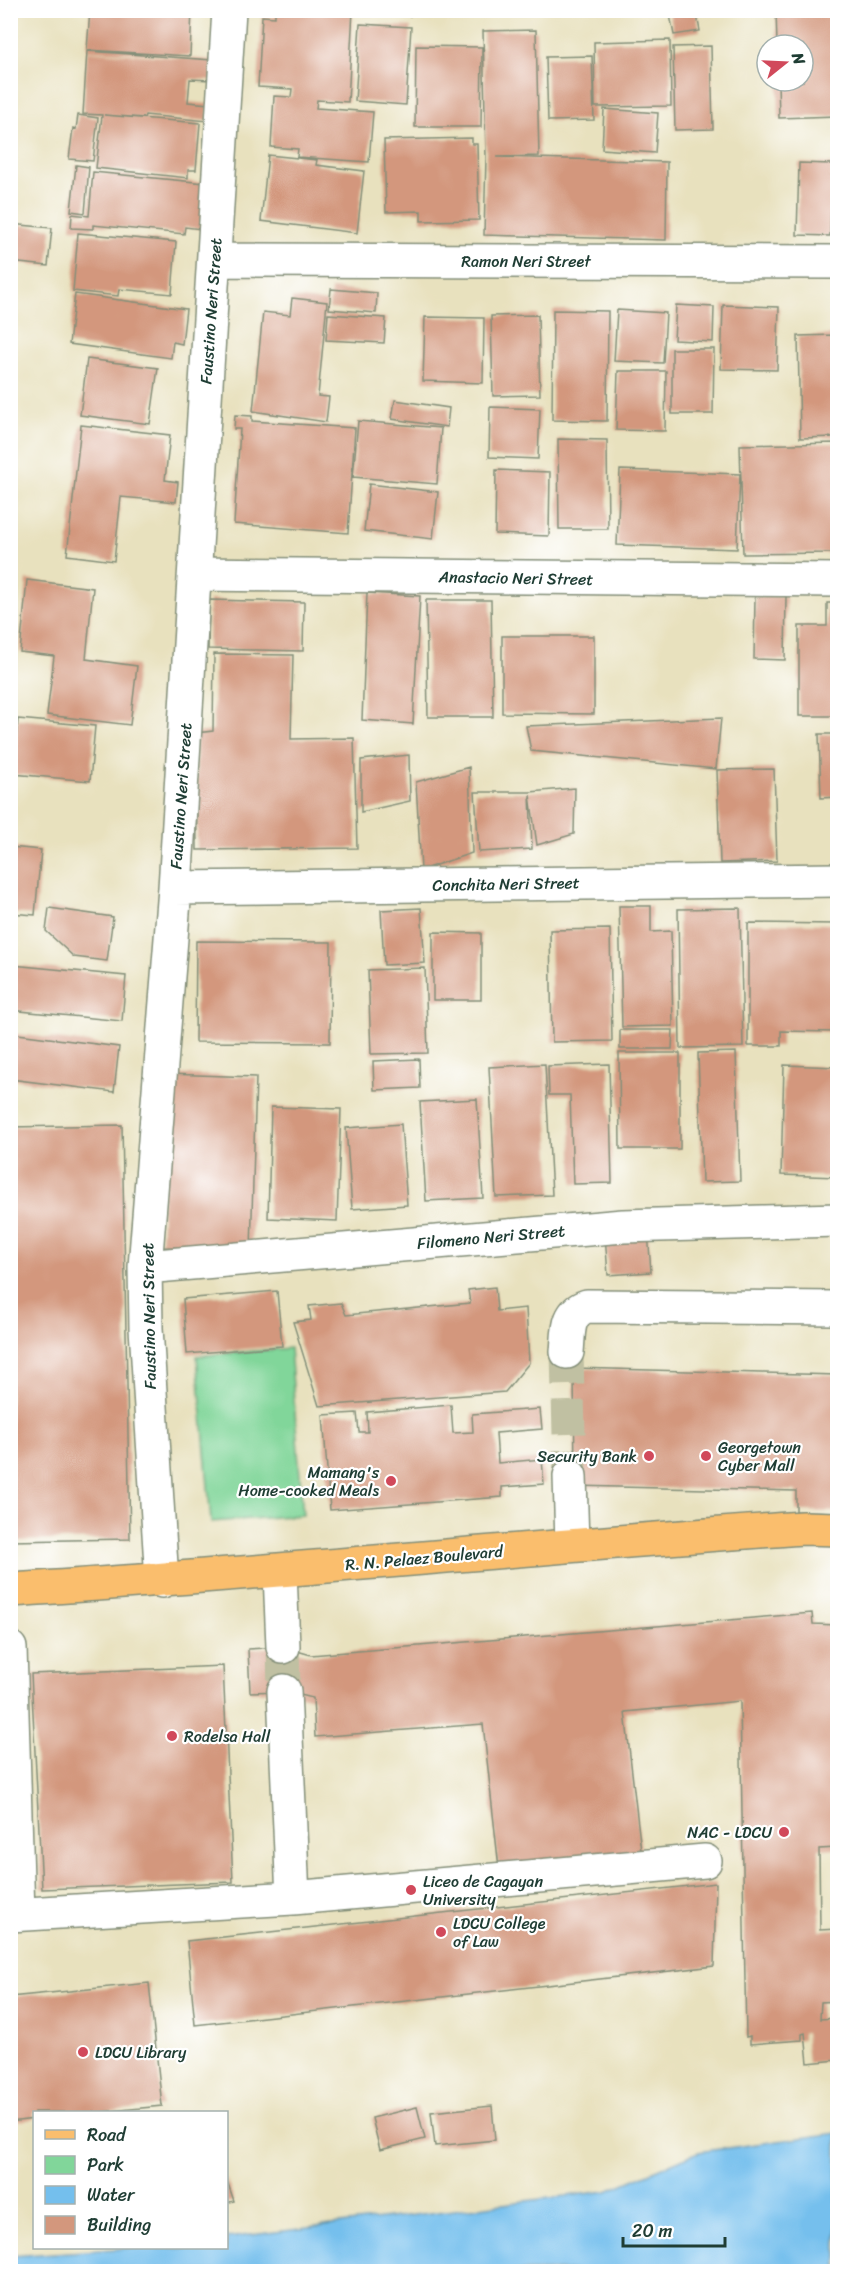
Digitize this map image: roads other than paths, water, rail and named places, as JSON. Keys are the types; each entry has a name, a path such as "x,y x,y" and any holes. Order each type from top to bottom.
{"main road":[{"name":"R. N. Pelaez Boulevard","path":"10,1590 280,1572 572,1544 803,1528 837,1529"}],"street":[{"name":"Faustino Neri Street","path":"162,1581 146,1328 145,1267 175,888 229,10"},
{"name":"Ramon Neri Street","path":"214,260 837,262"},
{"name":"Anastacio Neri Street","path":"195,574 837,580"},
{"name":"Conchita Neri Street","path":"175,888 837,880"},
{"name":"Filomeno Neri Street","path":"145,1267 623,1226 837,1220"},
{"path":"567,1352 571,1317 575,1310 587,1306 837,1308"},
{"path":"570,1476 572,1544"},
{"path":"280,1572 283,1647"},
{"path":"10,1648 14,1915 293,1898 705,1861"},
{"path":"284,1691 293,1898"}],"water":[{"path":"837,2133 837,2271 11,2271 11,2256 114,2249 228,2249 228,2238 607,2191 698,2152"}],"tunnel":[{"path":"567,1352 570,1476"},
{"path":"283,1647 284,1691"}],"place":[{"name":"Security Bank","path":"649,1456"},
{"name":"Georgetown Cyber Mall","path":"706,1456"},
{"name":"Mamang's Home-cooked Meals","path":"391,1481"},
{"name":"Rodelsa Hall","path":"172,1736"},
{"name":"NAC - LDCU","path":"784,1832"},
{"name":"Liceo de Cagayan University","path":"411,1890"},
{"name":"LDCU College of Law","path":"441,1932"},
{"name":"LDCU Library","path":"83,2052"}]}
